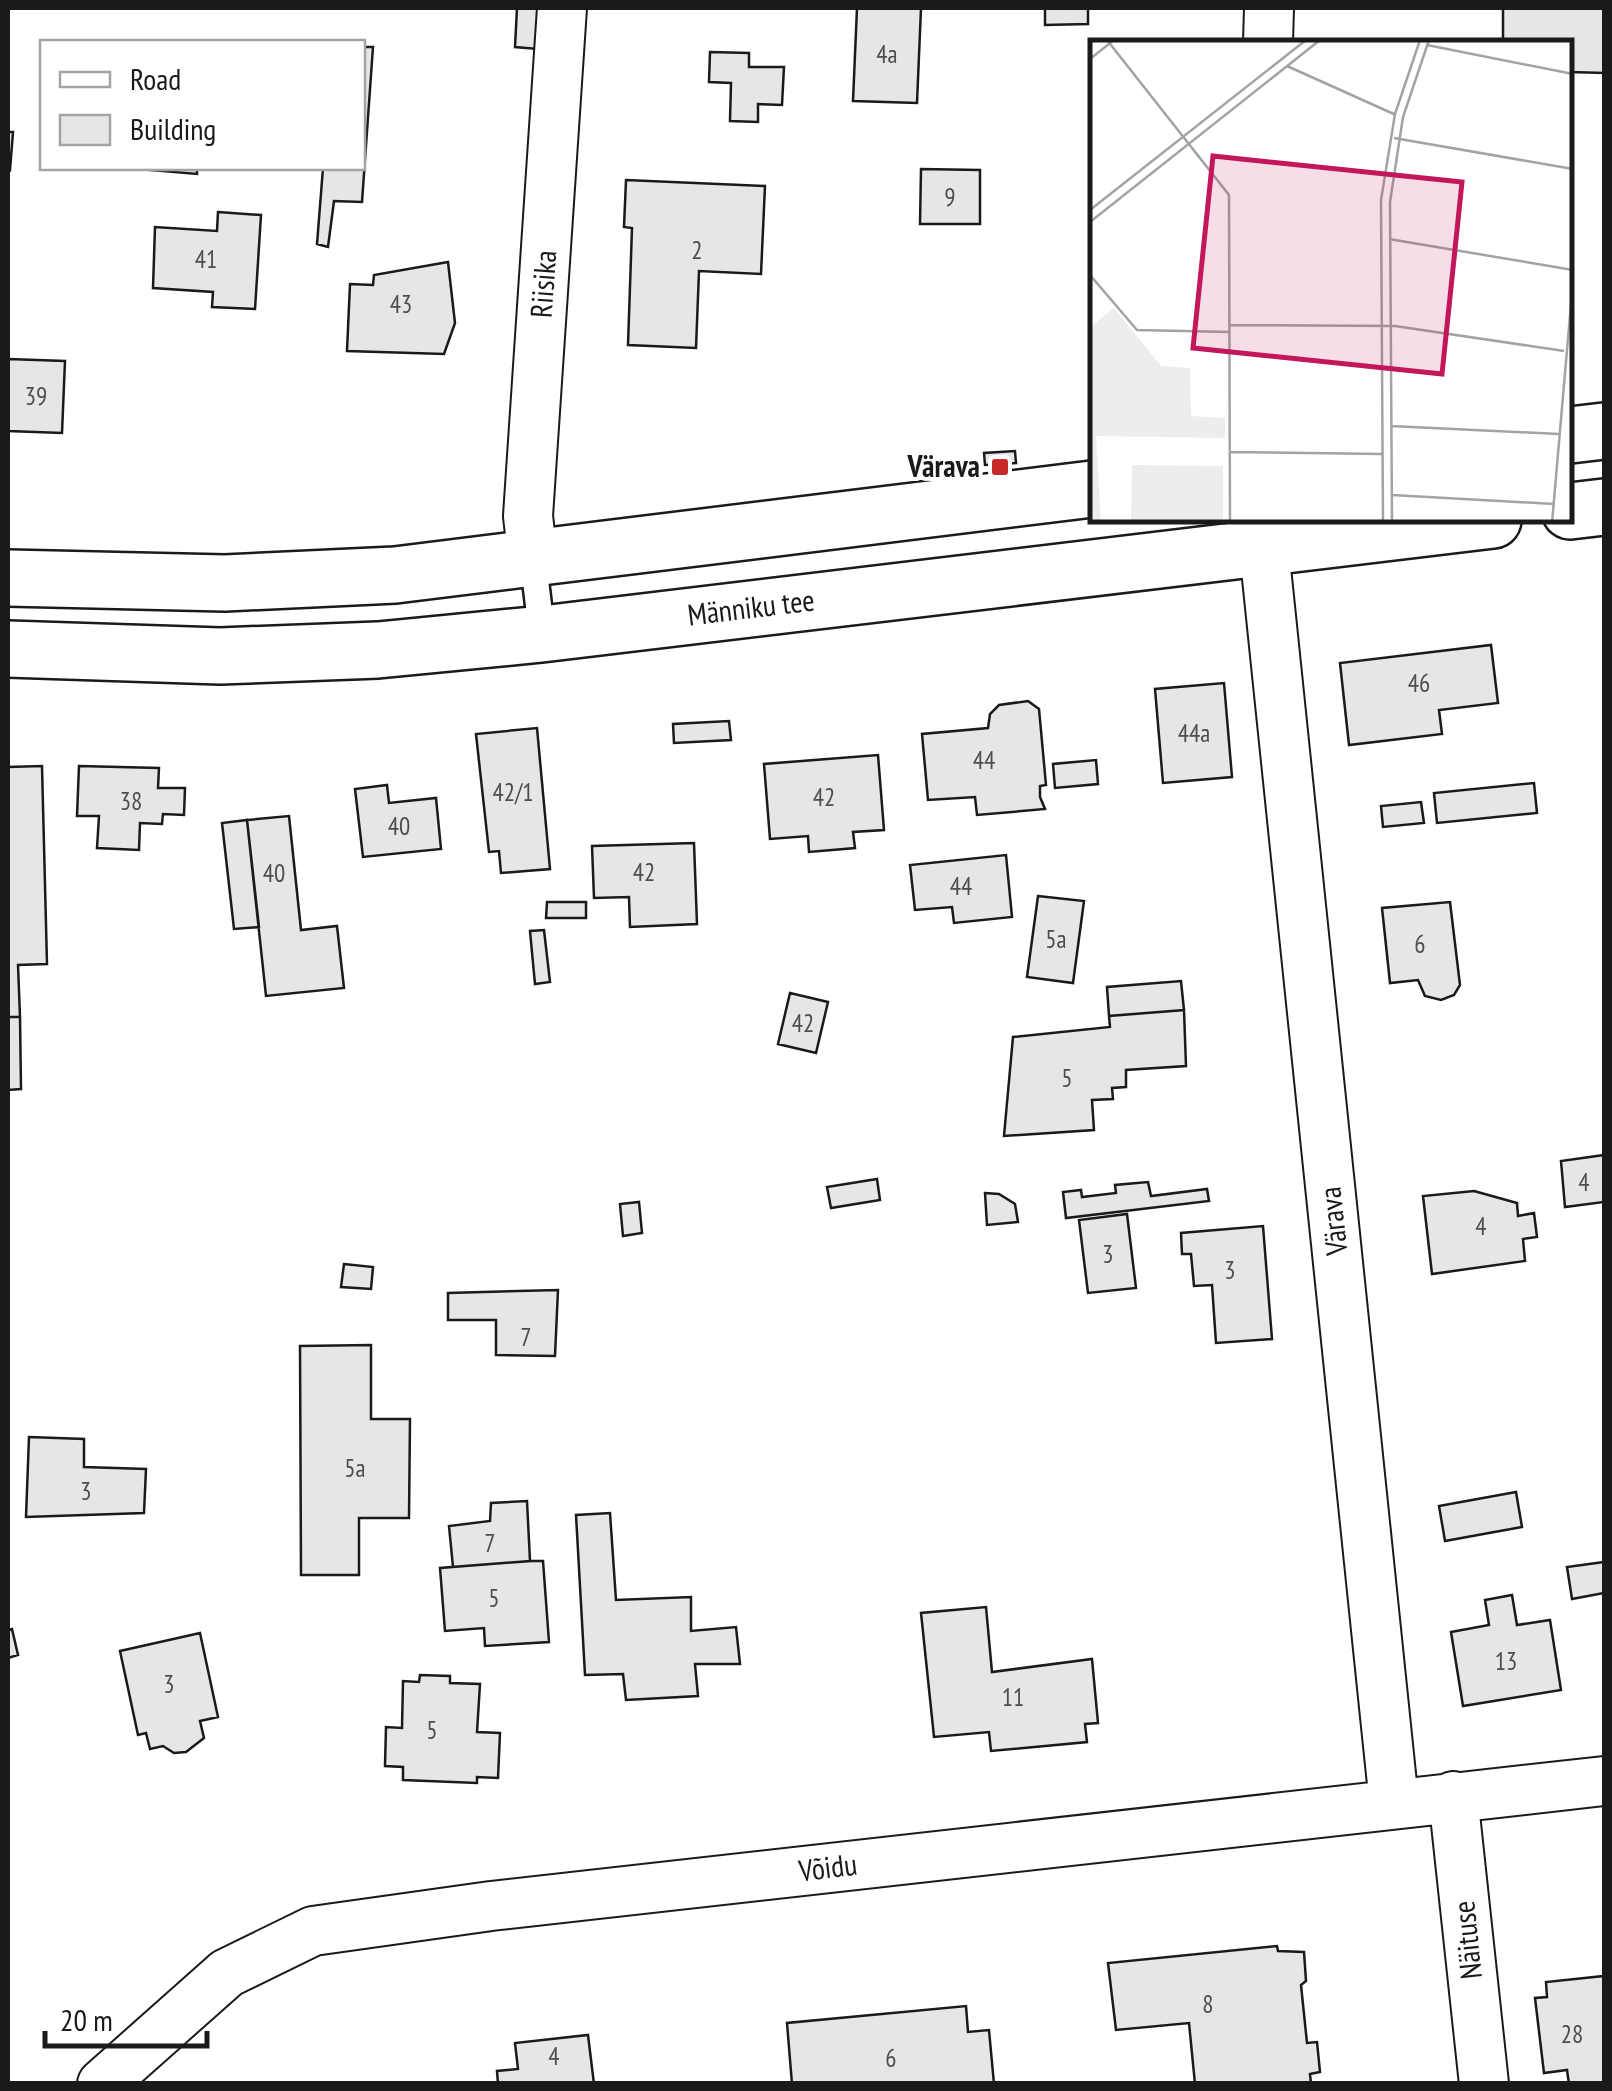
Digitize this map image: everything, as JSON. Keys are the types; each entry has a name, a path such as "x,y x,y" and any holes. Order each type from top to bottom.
{"street":[{"name":"Riisika","path":"533,560 528,516 562,8"},
{"path":"1268,40 1269,8"},
{"path":"1572,435 1604,431"},
{"path":"8,578 225,583 396,575 1090,489"},
{"path":"1572,511 1604,508"},
{"name":"Männiku tee","path":"8,650 220,656 378,650 542,634 1261,532 1454,522"},
{"name":"Värava","path":"1261,532 1394,1803"},
{"name":"Võidu","path":"102,2084 226,1973 312,1930 1604,1781"},
{"name":"Näituse","path":"1452,1796 1484,2084"}],"lane":[{"path":"533,560 542,634"}],"building":[{"path":"517,8 540,8 538,49 515,47"},
{"path":"857,8 921,8 917,103 853,101"},
{"path":"1045,8 1088,8 1088,24 1045,25"},
{"path":"1503,8 1604,8 1604,73 1572,72 1572,40 1503,40"},
{"path":"365,47 373,47 365,160"},
{"path":"710,52 749,53 749,67 784,67 782,105 758,104 758,122 730,121 731,83 709,82"},
{"path":"8,132 13,132 10,170 8,169"},
{"path":"921,169 980,170 980,224 920,224"},
{"path":"150,170 197,170 197,174"},
{"path":"323,170 364,170 362,202 334,201 328,247 317,244"},
{"path":"626,180 765,186 761,274 699,271 696,348 628,345 632,228 624,227"},
{"path":"218,212 261,215 255,309 212,307 213,292 153,288 155,227 217,231"},
{"path":"448,262 455,323 444,354 347,351 350,284 373,285 374,275"},
{"path":"8,359 65,361 62,433 8,431"},
{"path":"1015,451 1016,463 985,465 984,453"},
{"path":"1491,645 1498,703 1439,710 1442,734 1349,745 1340,663"},
{"path":"1224,683 1232,777 1163,783 1155,689"},
{"path":"1028,701 1039,709 1046,785 1040,786 1040,797 1045,809 977,815 975,797 928,800 922,734 988,728 990,714 999,705"},
{"path":"729,721 731,740 674,743 673,724"},
{"path":"537,728 550,869 501,873 499,851 489,852 476,734"},
{"path":"878,755 884,830 853,832 855,848 809,852 808,836 770,839 764,764"},
{"path":"1096,760 1098,784 1055,788 1053,764"},
{"path":"42,766 47,964 18,965 20,1017 8,1017 8,767"},
{"path":"79,766 159,768 158,788 185,788 184,815 163,814 162,824 140,823 139,850 97,848 99,816 77,816"},
{"path":"1534,783 1537,813 1437,823 1434,793"},
{"path":"387,785 389,803 436,798 441,849 363,857 355,789"},
{"path":"1421,802 1424,823 1383,827 1381,806"},
{"path":"289,816 301,930 337,926 344,988 266,996 247,820"},
{"path":"247,820 259,927 234,929 222,823"},
{"path":"694,843 697,924 630,927 629,897 594,898 592,846"},
{"path":"1006,855 1012,917 954,923 952,907 915,910 910,865"},
{"path":"1038,896 1084,901 1073,983 1027,977"},
{"path":"547,902 586,902 586,918 546,918"},
{"path":"1450,902 1460,985 1454,995 1441,1000 1425,996 1418,980 1390,983 1382,908"},
{"path":"544,930 550,982 535,984 530,931"},
{"path":"1181,981 1184,1010 1109,1016 1107,987"},
{"path":"790,993 828,1002 816,1053 778,1044"},
{"path":"1184,1010 1186,1066 1126,1070 1126,1087 1112,1088 1113,1099 1092,1100 1094,1130 1004,1136 1013,1037 1110,1027 1109,1016"},
{"path":"8,1017 20,1017 21,1089 8,1090"},
{"path":"1604,1155 1604,1202 1565,1207 1561,1161"},
{"path":"877,1179 880,1200 831,1208 827,1187"},
{"path":"1148,1182 1151,1196 1207,1189 1209,1201 1066,1218 1063,1192 1081,1190 1082,1197 1116,1193 1115,1185"},
{"path":"1474,1191 1517,1203 1518,1216 1534,1213 1537,1237 1523,1239 1525,1261 1432,1274 1423,1196"},
{"path":"985,1193 999,1194 1015,1204 1018,1222 987,1225"},
{"path":"639,1202 642,1233 623,1236 620,1204"},
{"path":"1127,1214 1136,1288 1088,1293 1079,1220"},
{"path":"1263,1226 1272,1339 1216,1343 1212,1285 1194,1286 1191,1254 1182,1254 1181,1233"},
{"path":"344,1264 373,1267 371,1289 341,1287"},
{"path":"558,1290 555,1356 496,1355 496,1320 448,1320 448,1293"},
{"path":"371,1345 371,1419 410,1419 409,1518 359,1518 359,1575 301,1575 300,1346"},
{"path":"29,1437 84,1439 84,1467 146,1469 144,1513 26,1517"},
{"path":"1516,1492 1522,1527 1445,1541 1439,1506"},
{"path":"527,1501 530,1561 453,1567 449,1526 490,1521 491,1503"},
{"path":"610,1513 616,1600 691,1597 691,1631 736,1627 740,1664 695,1664 698,1696 626,1700 623,1674 585,1675 576,1515"},
{"path":"543,1561 549,1642 485,1646 484,1628 445,1631 440,1568"},
{"path":"1604,1562 1604,1593 1572,1599 1567,1567"},
{"path":"1512,1595 1517,1625 1550,1620 1561,1690 1463,1706 1451,1632 1489,1625 1485,1600"},
{"path":"986,1607 992,1672 1092,1659 1098,1723 1085,1724 1087,1742 991,1751 989,1732 934,1737 921,1613"},
{"path":"12,1629 18,1655 8,1658 8,1630"},
{"path":"200,1633 218,1717 200,1721 204,1738 186,1752 174,1753 163,1746 150,1749 146,1733 138,1735 120,1651"},
{"path":"420,1675 450,1676 450,1683 480,1684 477,1732 500,1733 498,1778 477,1777 477,1783 403,1780 403,1767 385,1766 386,1727 402,1728 403,1681 419,1682"},
{"path":"1277,1946 1278,1951 1304,1952 1306,1981 1301,1985 1307,2043 1317,2042 1320,2072 1310,2074 1311,2084 1195,2084 1189,2023 1116,2030 1108,1963"},
{"path":"1604,1976 1604,2084 1569,2084 1567,2070 1544,2073 1535,1998 1547,1997 1546,1982"},
{"path":"966,2006 968,2032 989,2030 994,2084 792,2084 787,2023"},
{"path":"588,2035 594,2084 498,2084 497,2071 518,2069 515,2043"}],"place":[{"name":"Värava","path":"1000,467"}]}
